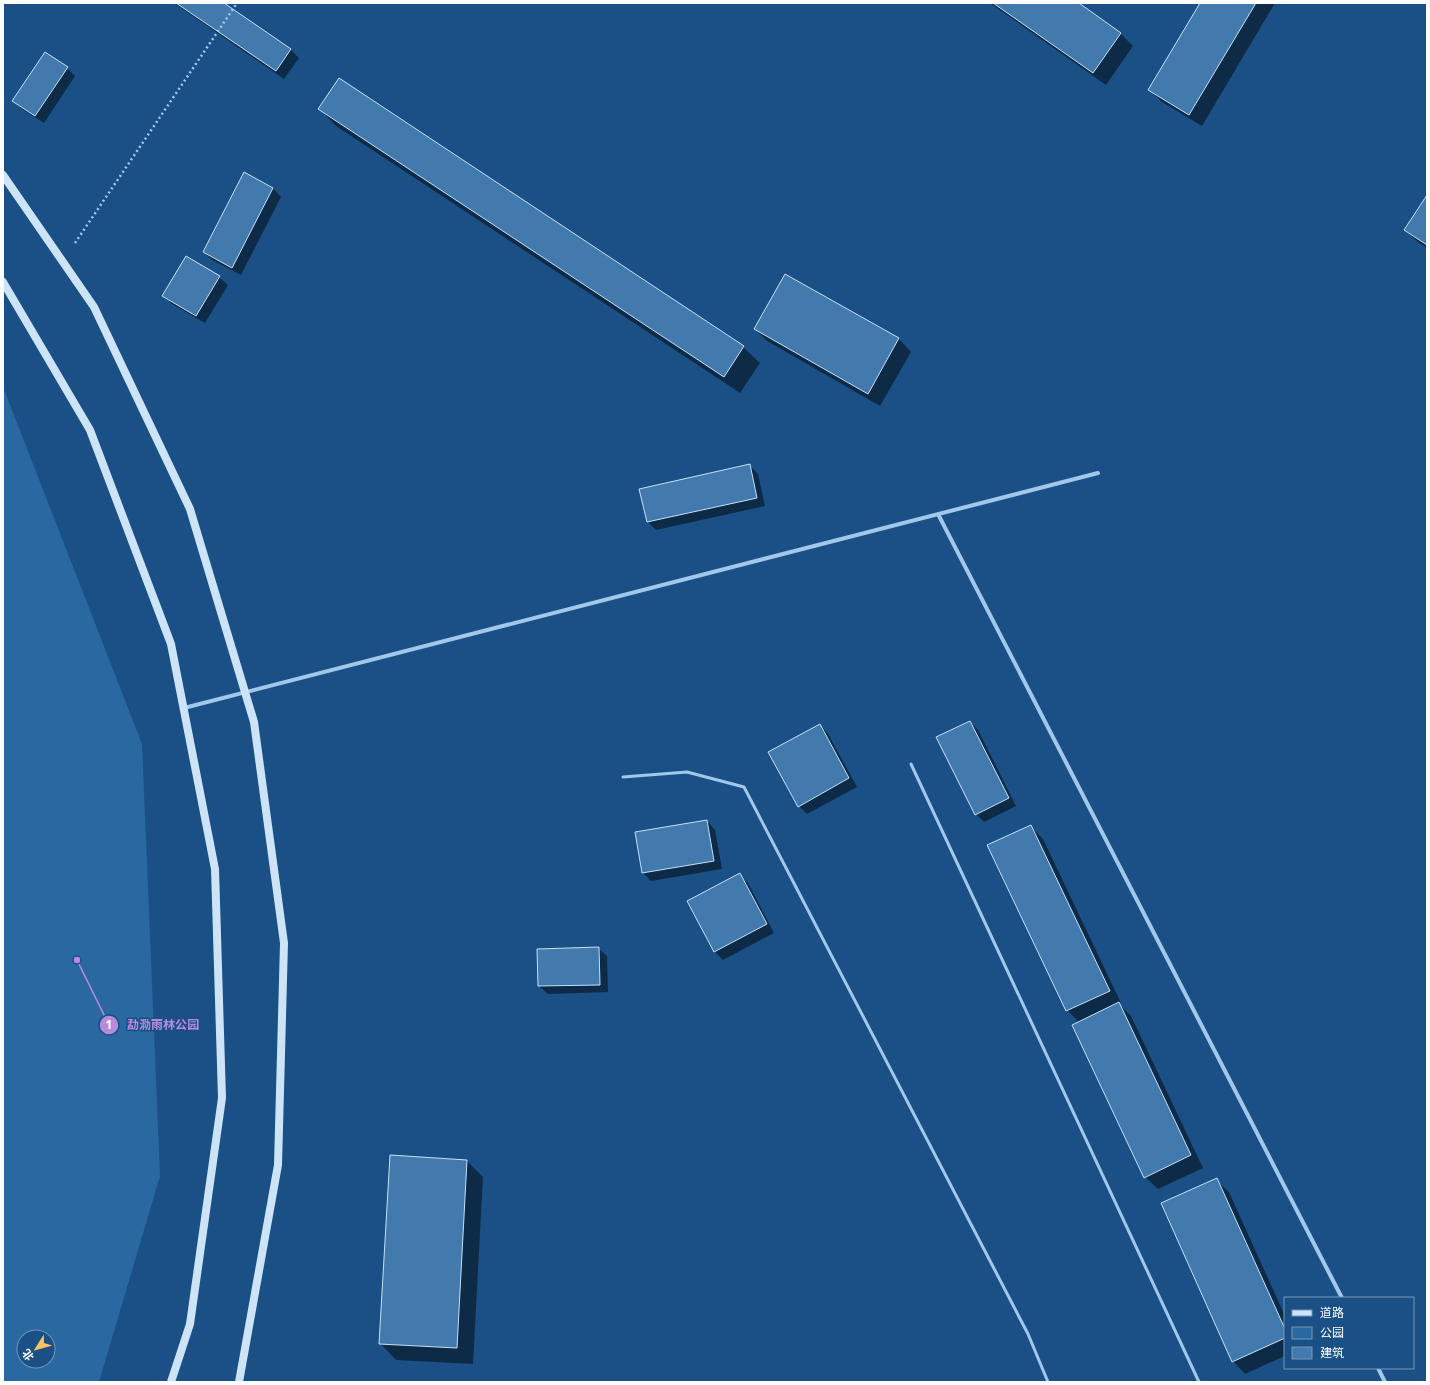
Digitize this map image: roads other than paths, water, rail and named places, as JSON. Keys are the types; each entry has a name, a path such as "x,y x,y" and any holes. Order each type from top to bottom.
{"main road":[{"path":"3,175 94,307 190,509 254,722 284,943 278,1165 239,1382"},
{"path":"3,282 90,430 171,644 215,869 222,1098 190,1324 172,1382"}],"street":[{"path":"184,708 1098,472"},
{"path":"938,514 1341,1297"},
{"path":"1378,1369 1385,1382"}],"lane":[{"path":"911,764 1199,1382"},
{"path":"623,777 686,772 744,787 1028,1334 1048,1382"}],"place":[{"name":"勐泐雨林公园","path":"77,960"}]}
